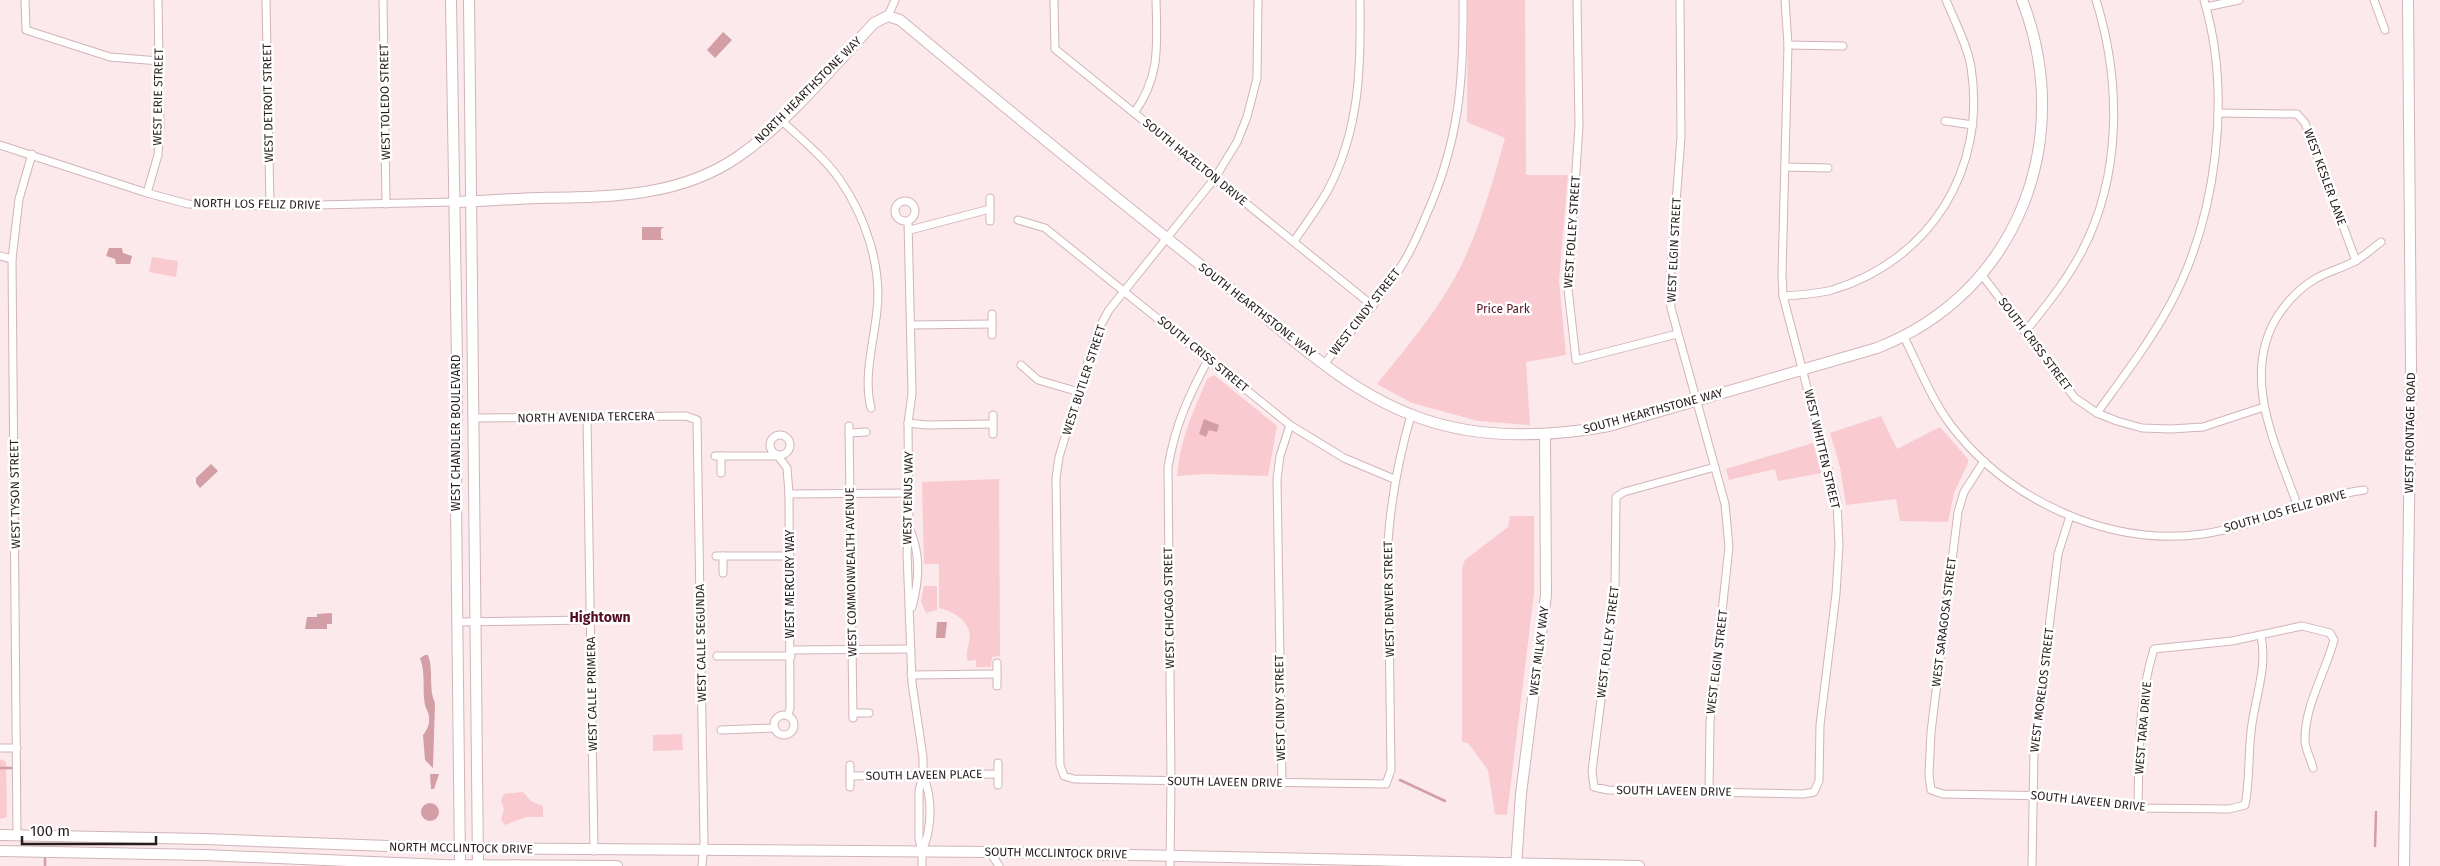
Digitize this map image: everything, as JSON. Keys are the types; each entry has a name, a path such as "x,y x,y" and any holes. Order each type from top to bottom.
{"main road":[{"name":"WEST CHANDLER BOULEVARD","path":"451,0 474,418 474,622 478,865"},
{"name":"WEST CHANDLER BOULEVARD","path":"460,865 457,622 463,202 470,0"},
{"name":"SOUTH HEARTHSTONE WAY","path":"888,16 900,20 1025,125 1325,364 1359,388 1412,415 1472,430 1515,435 1545,435 1564,434 1609,426 1858,355 1904,336 1953,302 1982,274 2014,227 2031,185 2038,161 2043,122 2042,81 2036,40 2022,0"},
{"name":"WEST FRONTAGE ROAD","path":"2404,866 2411,366 2408,0"},
{"name":"NORTH HEARTHSTONE WAY","path":"463,202 487,199 620,196 671,187 696,178 729,162 765,135 874,23 888,16"},
{"name":"WEST MILKY WAY","path":"1516,864 1521,794 1546,595 1545,435"},
{"name":"NORTH MCCLINTOCK DRIVE","path":"0,835 204,839 478,849 922,851"},
{"path":"204,839 204,855"},
{"name":"NORTH MCCLINTOCK DRIVE","path":"0,851 204,855 460,865 617,866"},
{"name":"SOUTH MCCLINTOCK DRIVE","path":"922,851 990,852 1170,861 1639,866"}],"street":[{"path":"25,0 26,30 110,57 159,60"},
{"name":"WEST ERIE STREET","path":"147,193 158,155 160,126 158,0"},
{"name":"WEST DETROIT STREET","path":"266,0 270,206"},
{"name":"WEST TOLEDO STREET","path":"383,0 386,204"},
{"path":"888,16 895,0"},
{"name":"SOUTH HAZELTON DRIVE","path":"1054,0 1055,49 1373,306"},
{"path":"1134,113 1153,80 1157,57 1156,0"},
{"name":"WEST BUTLER STREET","path":"1064,776 1060,765 1056,478 1060,457 1097,332 1109,310 1216,178 1237,142 1253,96 1258,61 1258,0"},
{"path":"1294,241 1328,190 1342,156 1355,114 1360,80 1360,0"},
{"name":"WEST CINDY STREET","path":"1325,364 1373,306 1412,248 1436,194 1449,154 1461,96 1464,55 1463,0"},
{"name":"WEST FOLLEY STREET","path":"1577,0 1579,126 1568,289 1576,360 1677,334"},
{"name":"WEST ELGIN STREET","path":"1680,0 1681,137 1670,282 1671,308 1725,504 1729,547 1710,722 1709,792"},
{"name":"WEST WHITTEN STREET","path":"1785,0 1788,45 1783,296 1837,502 1839,544 1836,594 1820,725 1819,781 1814,792"},
{"path":"1783,296 1831,290 1867,276 1894,261 1925,234 1951,196 1969,148 1973,125 1974,93 1970,65 1963,39 1946,0"},
{"path":"2026,332 2049,302 2082,251 2099,209 2110,157 2114,97 2106,32 2096,0"},
{"path":"2097,413 2145,347 2172,301 2191,256 2214,167 2218,113 2214,48 2205,4 2239,0"},
{"path":"2374,0 2385,30"},
{"path":"1788,45 1843,46"},
{"name":"WEST KESLER LANE","path":"2218,113 2298,114 2305,123 2356,261"},
{"path":"781,120 822,159 840,180 858,212 870,245 875,265 878,300 867,383 871,408"},
{"path":"1945,121 1973,125"},
{"name":"NORTH LOS FELIZ DRIVE","path":"0,145 147,193 188,204 270,206 463,202"},
{"name":"WEST TYSON STREET","path":"18,836 12,259 19,199 32,154"},
{"path":"1785,167 1828,168"},
{"path":"990,198 990,221"},
{"path":"910,230 990,209"},
{"name":"SOUTH CRISS STREET","path":"1018,220 1045,228 1290,425 1344,458 1394,479"},
{"name":"WEST VENUS WAY","path":"908,221 910,230 912,325 912,394 908,423 909,530 914,540 918,560 918,581 910,614 911,649"},
{"path":"2298,507 2264,407 2260,377 2262,353 2270,328 2284,307 2314,279 2356,261 2381,242"},
{"path":"0,256 12,259"},
{"name":"SOUTH CRISS STREET","path":"1982,274 2075,398 2097,413 2117,422 2142,428 2170,429 2202,427 2264,407"},
{"path":"992,314 992,335"},
{"path":"912,325 992,324"},
{"name":"SOUTH LOS FELIZ DRIVE","path":"1904,336 1950,423 1984,461 2030,495 2070,516 2105,528 2142,534 2171,536 2202,534 2229,529 2332,495 2364,490"},
{"name":"WEST CHICAGO STREET","path":"1170,861 1168,467 1172,439 1184,404 1209,358"},
{"path":"1021,365 1038,380 1079,392"},
{"path":"993,415 993,434"},
{"name":"WEST DENVER STREET","path":"1386,784 1391,770 1388,542 1394,479 1412,415"},
{"name":"NORTH AVENIDA TERCERA","path":"474,418 686,416 697,420"},
{"name":"WEST CALLE PRIMERA","path":"587,417 594,850"},
{"name":"WEST CALLE SEGUNDA","path":"697,420 704,851 702,866"},
{"path":"908,423 926,425 993,424"},
{"name":"WEST CINDY STREET","path":"1282,783 1277,479 1280,456 1290,425"},
{"name":"WEST COMMONWEALTH AVENUE","path":"866,432 849,429 853,716 869,713"},
{"name":"WEST MERCURY WAY","path":"721,473 718,456 778,456 787,468 790,494 791,653 790,708 788,715 794,723 791,733 781,735 774,728"},
{"name":"WEST SARAGOSA STREET","path":"1932,790 1929,775 1931,732 1958,512 1964,492 1984,461"},
{"name":"WEST FOLLEY STREET","path":"1594,786 1592,771 1615,588 1616,497 1624,492 1715,467"},
{"path":"790,494 909,493"},
{"name":"WEST MORELOS STREET","path":"2032,866 2034,749 2058,554 2070,516"},
{"path":"723,573 720,556 790,556"},
{"path":"457,622 591,620"},
{"path":"2260,636 2302,626 2330,633 2334,640 2307,722 2305,744 2313,768"},
{"name":"SOUTH LAVEEN DRIVE","path":"1932,790 1942,794 2033,794 2138,808 2229,809 2245,806 2249,786 2250,733 2264,669 2264,649 2260,636"},
{"name":"WEST TARA DRIVE","path":"2138,808 2139,743 2150,663 2154,649 2196,646 2260,636"},
{"path":"717,656 911,649 911,675 922,739 923,775 919,800 919,839 922,851 922,866"},
{"path":"997,663 997,686"},
{"path":"911,675 997,674"},
{"path":"721,730 774,728 776,718 782,714 788,715"},
{"path":"0,748 17,748"},
{"path":"998,763 998,785"},
{"path":"850,765 850,787"},
{"name":"SOUTH LAVEEN PLACE","path":"850,776 998,774"},
{"path":"922,851 928,838 930,790 923,775"},
{"name":"SOUTH LAVEEN DRIVE","path":"1064,776 1074,779 1386,784"},
{"name":"SOUTH LAVEEN DRIVE","path":"1594,786 1608,790 1803,794 1814,792"},
{"path":"919,800 929,800"},
{"path":"990,852 996,858 999,866"}],"green space":[{"name":"Price Park","path":"1468,0 1525,0 1526,175 1568,175 1559,281 1566,355 1526,362 1530,425 1478,421 1412,403 1377,384 1426,322 1457,273 1483,212 1505,138 1467,122"},
{"path":"152,257 178,261 176,277 149,272"},
{"path":"1214,375 1277,426 1268,476 1205,474 1177,476 1181,449 1188,426 1207,379"},
{"path":"1881,416 1897,449 1940,427 1968,459 1968,463 1954,493 1948,522 1900,521 1896,499 1846,505 1840,467 1830,433"},
{"path":"1813,443 1822,473 1778,481 1775,469 1729,480 1726,469"},
{"path":"999,479 1000,656 992,657 991,667 976,667 976,660 968,661 967,658 970,635 966,624 951,612 939,608 939,564 924,564 922,482"},
{"path":"1510,516 1534,516 1534,593 1507,815 1495,814 1488,770 1468,743 1462,742 1462,568 1465,560 1508,527"},
{"path":"924,586 937,586 937,610 926,613 921,601"},
{"path":"682,734 683,750 653,751 653,735"},
{"path":"0,759 6,762 7,817 0,819"},
{"path":"523,792 531,801 543,806 543,817 526,817 505,825 501,820 504,809 501,800 504,794"}],"shaded area":[{"path":"723,32 732,40 715,58 707,50"},
{"path":"642,227 664,227 661,229 661,238 664,240 642,240"},
{"path":"109,248 122,248 123,253 132,256 130,264 116,264 115,259 106,256"},
{"path":"1204,419 1219,425 1217,432 1209,430 1206,437 1199,434"},
{"path":"211,464 218,471 200,488 196,483 196,478"},
{"path":"332,613 332,624 327,624 327,629 305,629 307,617 317,617 317,614"},
{"path":"937,622 947,622 945,638 936,638"},
{"path":"428,655 430,661 432,691 435,703 433,768 425,760 423,735 428,727 429,720 429,714 425,705 423,670 420,658"},
{"path":"430,774 439,774 434,789 431,789"},
{"path":"430,803 436,806 439,812 436,818 430,821 424,818 421,812 424,806"}],"waterway":[{"path":"0,768 16,768"},
{"path":"1400,780 1445,801"},
{"path":"2375,846 2376,812"},
{"path":"45,857 45,866"}],"district":[{"name":"Hightown","path":"600,617"}]}
